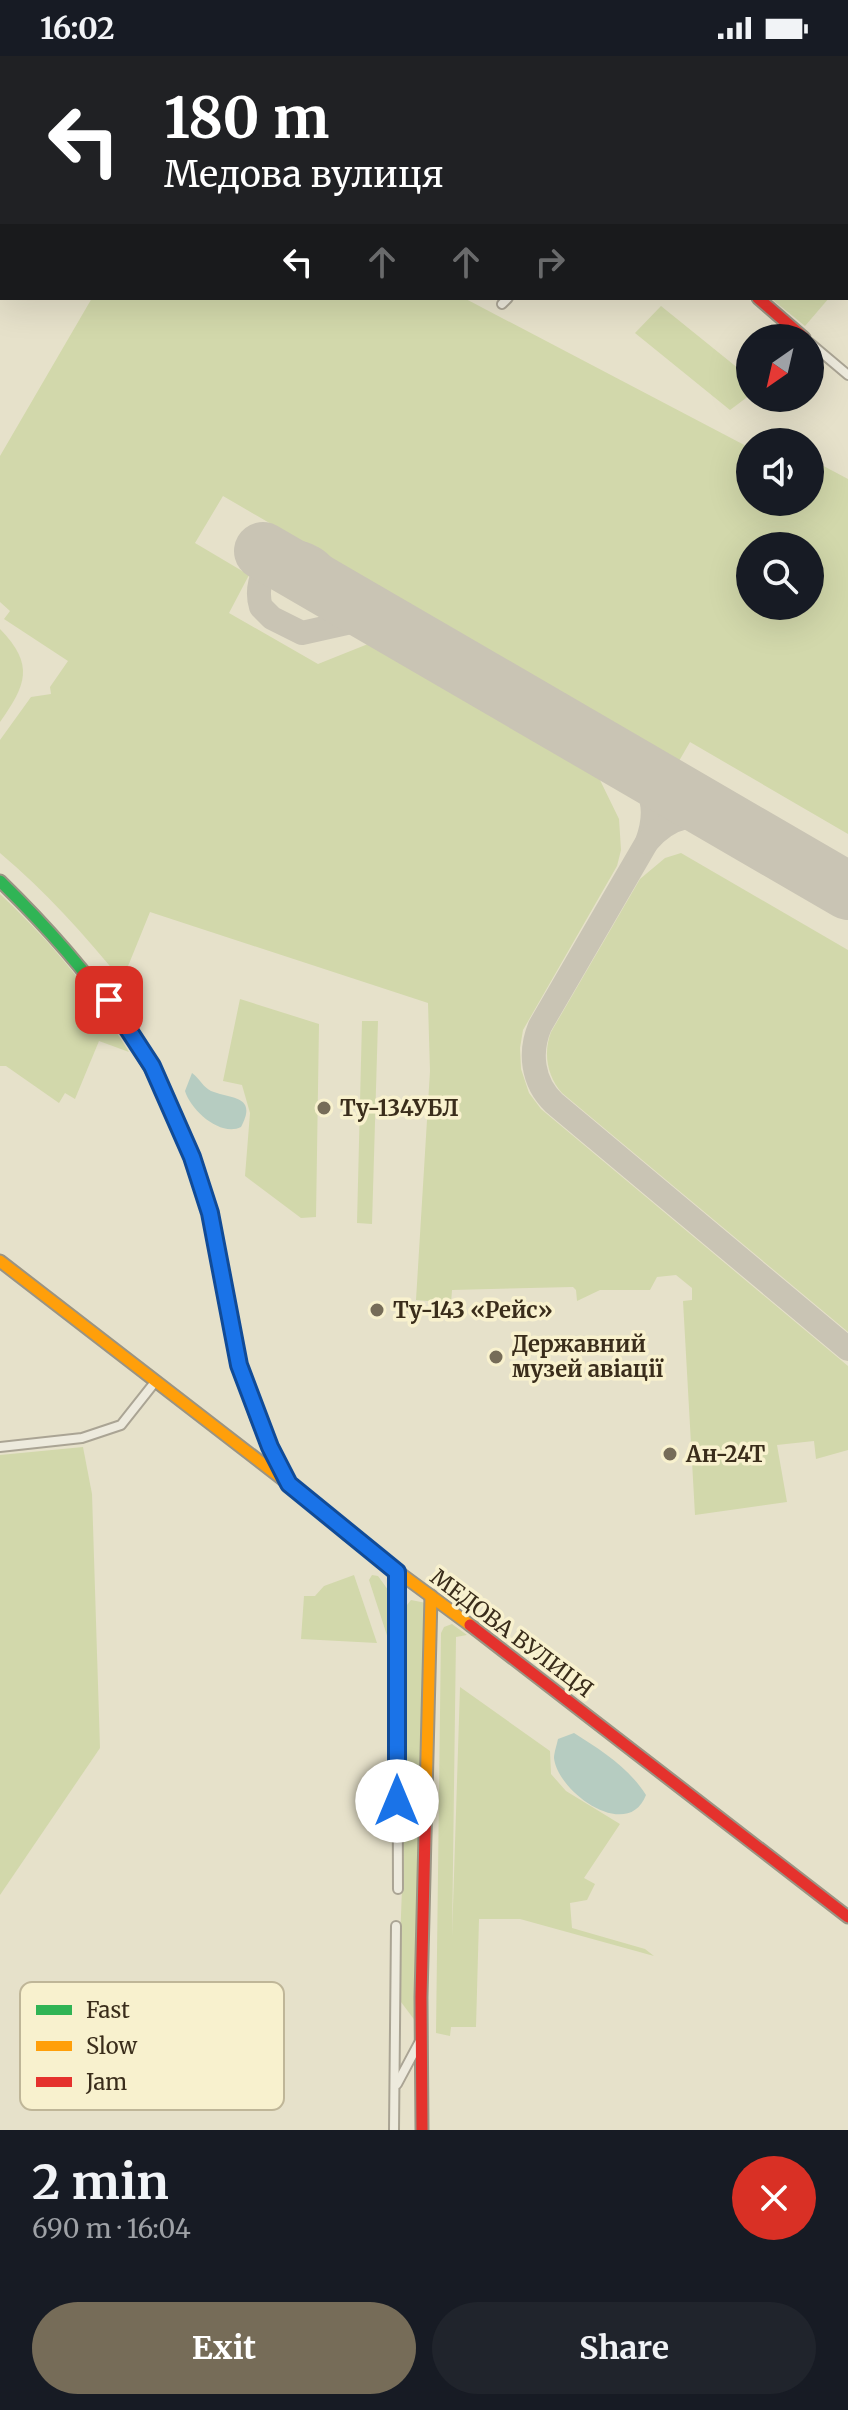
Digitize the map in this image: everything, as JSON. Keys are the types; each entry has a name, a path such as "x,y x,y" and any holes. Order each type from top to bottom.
{"street":[{"path":"760,300 788,324"},
{"path":"824,355 848,375"},
{"path":"0,881 95,981 152,1066 174,1112 210,1213 225,1303 249,1400 289,1484"},
{"name":"МЕДОВА ВУЛИЦЯ","path":"0,1261 289,1484 397,1572 848,1917"},
{"path":"0,1447 82,1438 121,1425 155,1382"},
{"path":"397,1572 398,1889"},
{"path":"422,2130 420,2041 431,1596"},
{"path":"394,2130 396,1926"},
{"path":"394,2088 420,2041"},
{"path":"394,2088 405,2078 421,2087"}],"green space":[{"path":"91,300 468,300 736,441 736,516 824,516 824,466 848,479 848,834 690,742 679,761 223,496 195,543 249,575 229,613 318,664 368,644 599,778 619,819 621,850 617,866 523,1030 521,1069 529,1093 541,1109 848,1366 848,1450 816,1459 814,1441 777,1445 787,1502 695,1515 683,1301 692,1300 692,1288 676,1275 657,1277 650,1290 600,1290 577,1301 573,1287 452,1290 451,1303 416,1300 430,1071 428,1003 150,912 122,981 64,914 0,853 0,740 31,697 51,694 50,687 68,661 4,619 10,611 0,602 0,456"},
{"path":"773,300 827,300 807,324 803,324"},
{"path":"661,306 736,367 736,406 730,410 635,333"},
{"path":"0,629 18,654 23,675 16,697 0,722"},
{"path":"681,853 848,950 848,1332 562,1093 550,1072 547,1048 551,1032 640,879 665,858"},
{"path":"0,894 70,968 129,1052 99,1041 75,1099 65,1093 59,1103 6,1066 0,1066"},
{"path":"240,999 319,1024 316,1217 301,1218 245,1176 250,1113 242,1085 223,1081"},
{"path":"362,1021 378,1021 372,1224 357,1223"},
{"path":"83,1447 92,1494 100,1748 0,1895 0,1455"},
{"path":"354,1575 377,1643 301,1639 304,1596 315,1596 324,1586"},
{"path":"372,1575 378,1576 396,1601 395,1691 393,1654 369,1580"},
{"path":"411,1600 426,1603 416,2022 398,1998 402,1888 403,1610"},
{"path":"452,1624 467,1635 456,1637 452,1938 460,1687 550,1751 551,1774 566,1791 620,1824 584,1878 595,1884 587,1900 570,1903 572,1928 645,1949 654,1956 520,1919 479,1919 476,2027 451,2027 450,2036 436,2033 441,1633 444,1627"}],"shaded area":[{"path":"192,1073 211,1091 234,1097 244,1104 245,1117 241,1127 225,1128 200,1114 185,1091"},
{"path":"574,1733 614,1760 639,1785 646,1795 637,1808 625,1814 610,1813 580,1797 568,1785 558,1772 554,1756 558,1739"}],"taxiway":[{"path":"349,601 324,567 301,553 289,552 279,556 270,563 260,583 261,607 272,618 302,633 360,620 395,628"},
{"path":"610,752 633,770 648,789 652,800 651,826 647,842 540,1026 534,1046 537,1076 554,1103 848,1349"},
{"path":"647,842 665,826 685,817 706,816 730,822"}],"runway":[{"path":"263,551 848,891"}],"traffic: fast":[{"path":"0,881 74,960 107,1001 136,1045 163,1091 185,1139 203,1189 216,1242"}],"traffic: slow":[{"path":"0,1261 329,1515 348,1535 470,1625"},
{"path":"426,1795 431,1596"}],"traffic: jam":[{"path":"760,300 788,324"},
{"path":"216,1242 242,1375 257,1419 287,1480"},
{"path":"470,1625 848,1917"},
{"path":"422,2130 421,1997 426,1795"}],"place":[{"name":"Ту-134УБЛ","path":"324,1108"},
{"name":"Ту-143 «Рейс»","path":"377,1310"},
{"name":"Державний музей авіації","path":"496,1357"},
{"name":"Ан-24Т","path":"670,1454"}],"route":[{"path":"109,1000 152,1066 192,1157 210,1213 239,1365 249,1400 270,1447 289,1484 397,1572 397,1801"}]}
